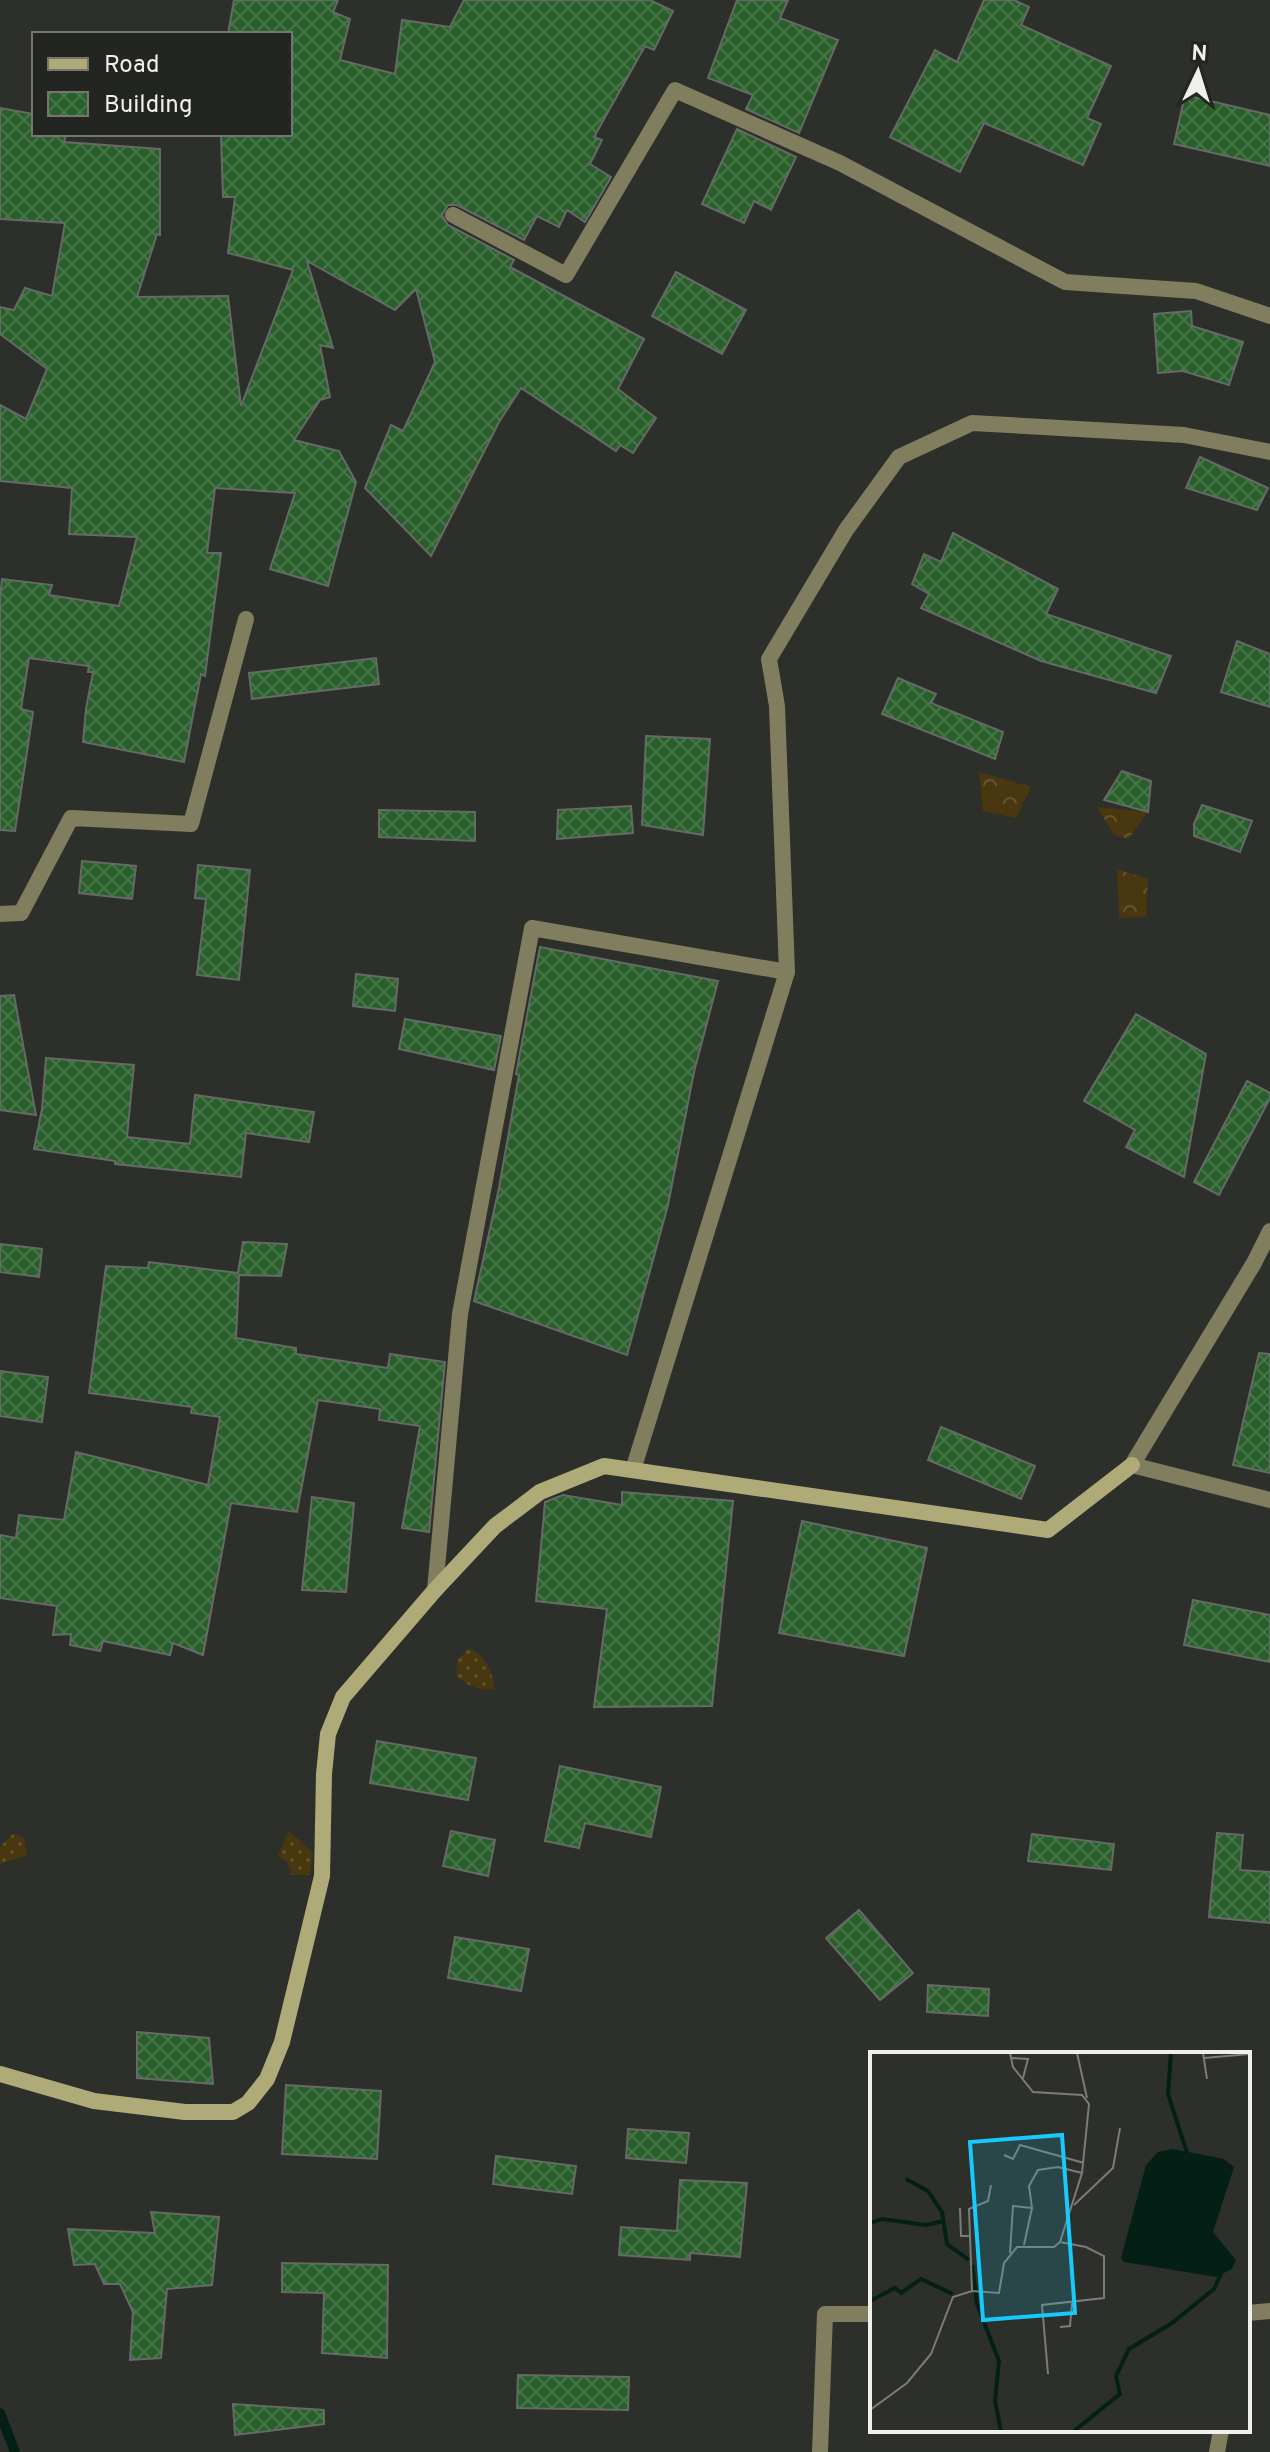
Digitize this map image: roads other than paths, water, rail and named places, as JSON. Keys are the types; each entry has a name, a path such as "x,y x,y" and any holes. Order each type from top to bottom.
{"street":[{"path":"453,215 566,275 675,90 840,163 1065,282 1196,291 1270,316"},
{"path":"633,1470 787,972 777,706 769,659 846,530 899,457 972,423 1184,435 1270,452"},
{"path":"0,914 21,913 71,818 191,824 246,619"},
{"path":"435,1590 460,1314 532,928 787,972"},
{"path":"0,2074 94,2101 185,2112 233,2112 248,2103 267,2079 282,2042 322,1876 328,1734 349,1687 495,1526 540,1492 604,1466 1048,1530 1132,1465 1254,1263 1270,1231"},
{"path":"1132,1465 1270,1500"},
{"path":"1250,2313 1270,2311"},
{"path":"820,2452 825,2314 870,2314"},
{"path":"1217,2452 1221,2432"}],"waterway":[{"path":"0,2413 15,2452"}]}
